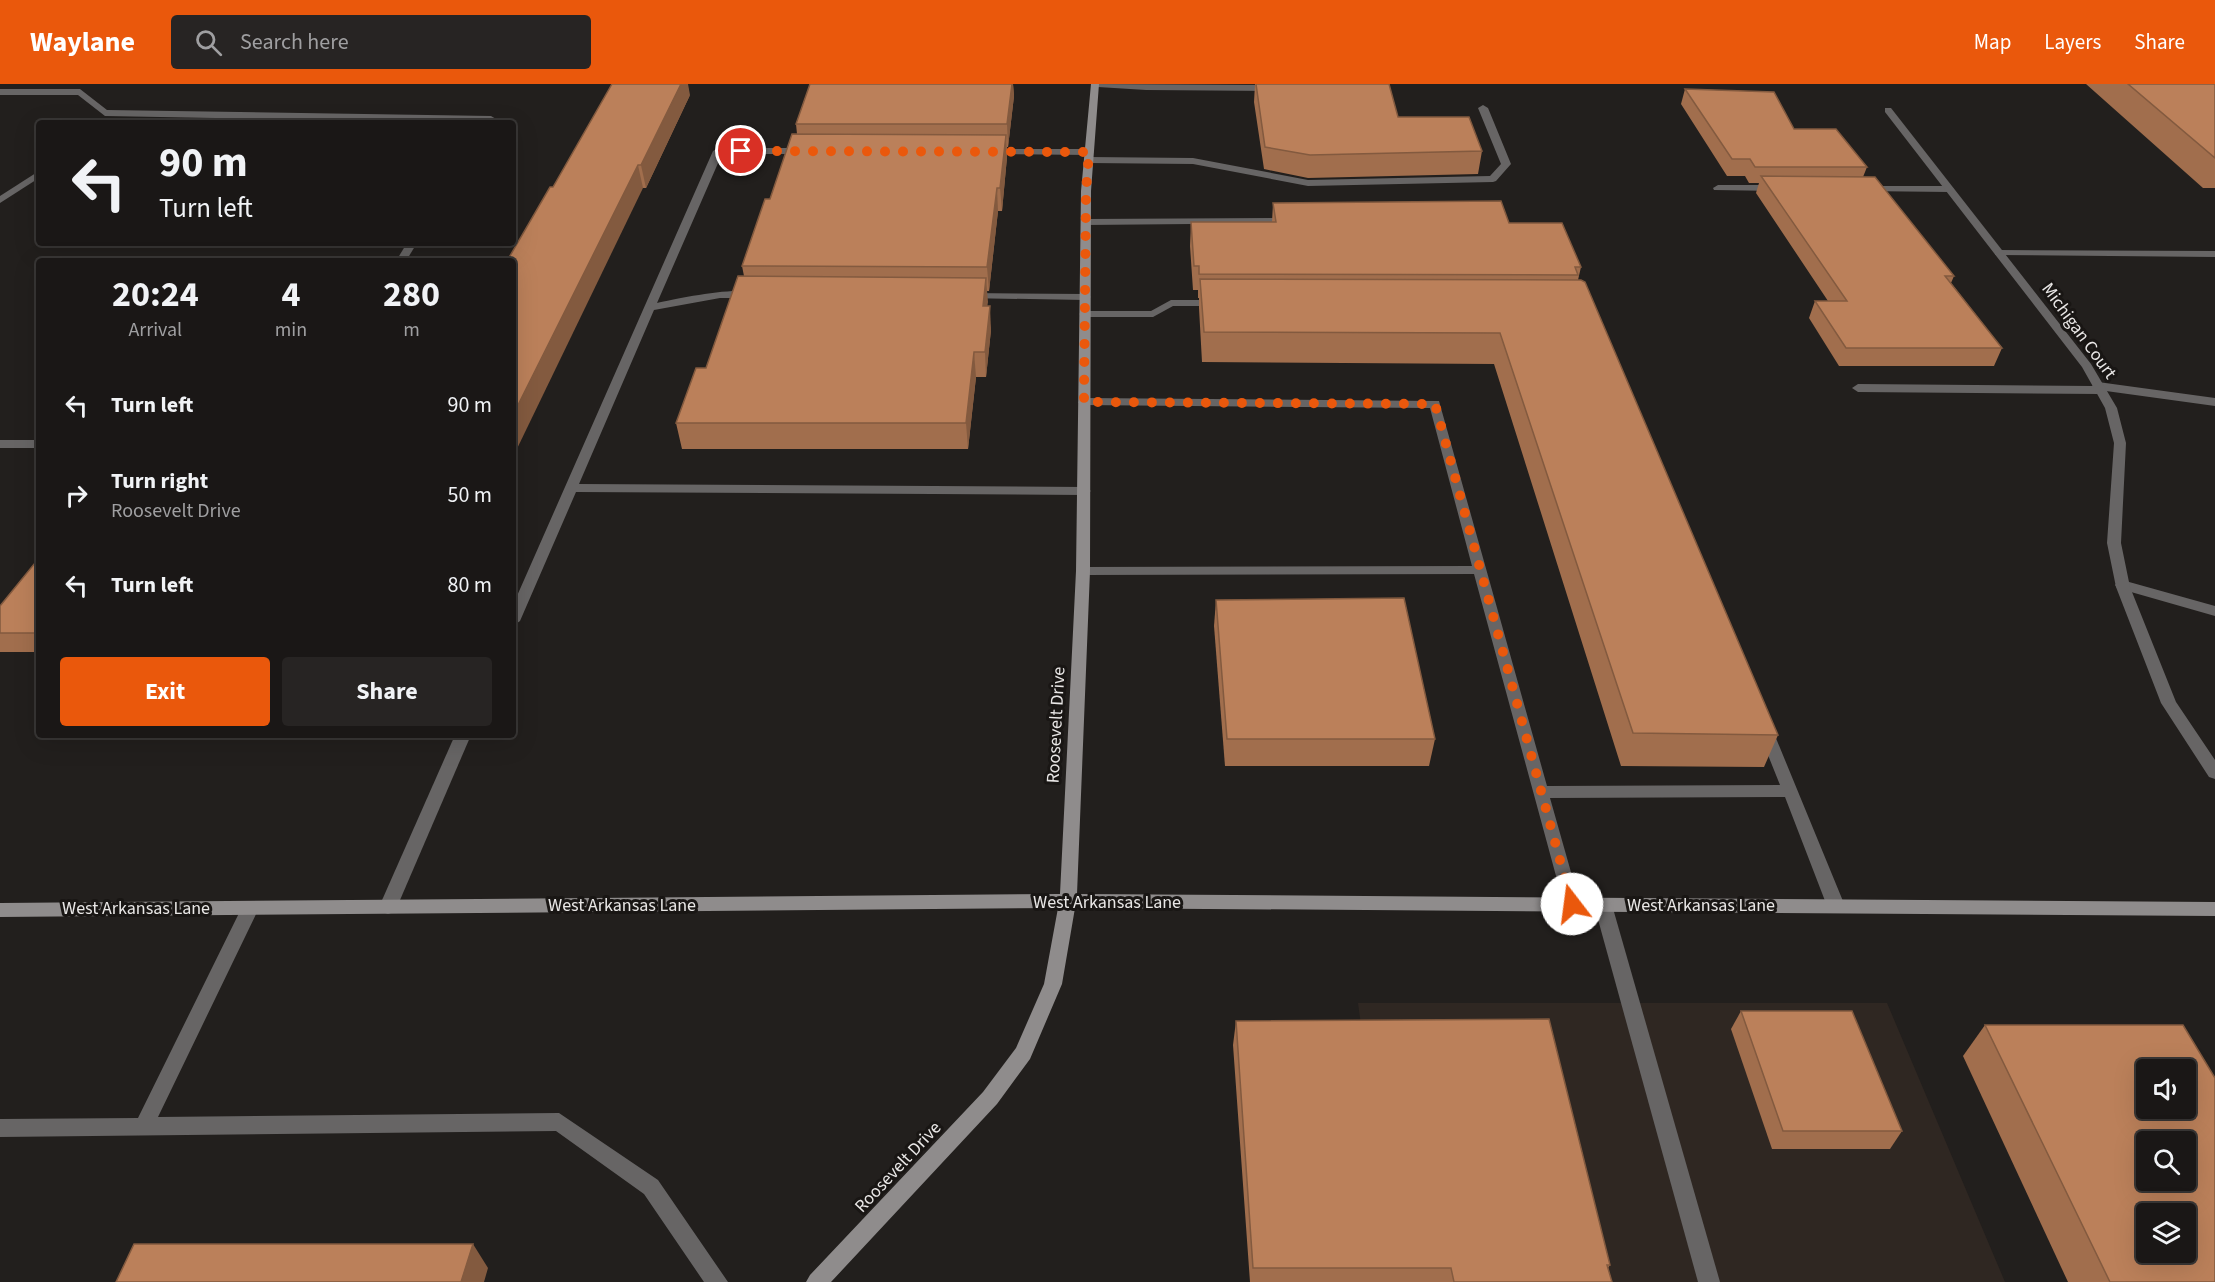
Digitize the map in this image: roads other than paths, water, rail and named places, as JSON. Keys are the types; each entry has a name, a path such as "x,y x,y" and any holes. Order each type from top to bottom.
{"street":[{"path":"1097,84 1146,87 1288,88"},
{"name":"Roosevelt Drive","path":"820,1281 990,1098 1023,1053 1053,984 1068,901 1083,571 1086,222 1089,156 1097,84"},
{"path":"0,92 80,92 105,113 490,120"},
{"path":"970,152 1193,161 1308,183 1493,178 1506,164 1482,108"},
{"name":"Michigan Court","path":"1888,110 2086,366 2111,408 2120,443 2114,543 2122,585 2169,703 2215,773"},
{"path":"98,120 105,113"},
{"path":"516,614 718,151 814,151"},
{"path":"0,200 36,176"},
{"path":"1718,188 1788,188"},
{"path":"1857,189 1949,189"},
{"path":"1086,222 1310,221"},
{"path":"1999,253 2215,254"},
{"path":"651,306 720,295 767,295"},
{"path":"956,296 1085,297"},
{"path":"1085,314 1153,314 1171,303 1231,303"},
{"path":"1858,388 2099,388 2215,402"},
{"path":"1084,402 1435,404 1572,904"},
{"path":"0,444 36,444"},
{"path":"571,488 1084,491"},
{"path":"1083,571 1480,570"},
{"path":"2122,585 2215,611"},
{"path":"1759,715 1836,906"},
{"path":"388,907 462,738"},
{"path":"1542,792 1791,791"},
{"name":"West Arkansas Lane","path":"0,909 1068,901 2215,909"},
{"path":"1602,905 1709,1282"},
{"path":"143,1127 250,908"},
{"path":"0,1128 560,1122 651,1187 717,1282"}]}
